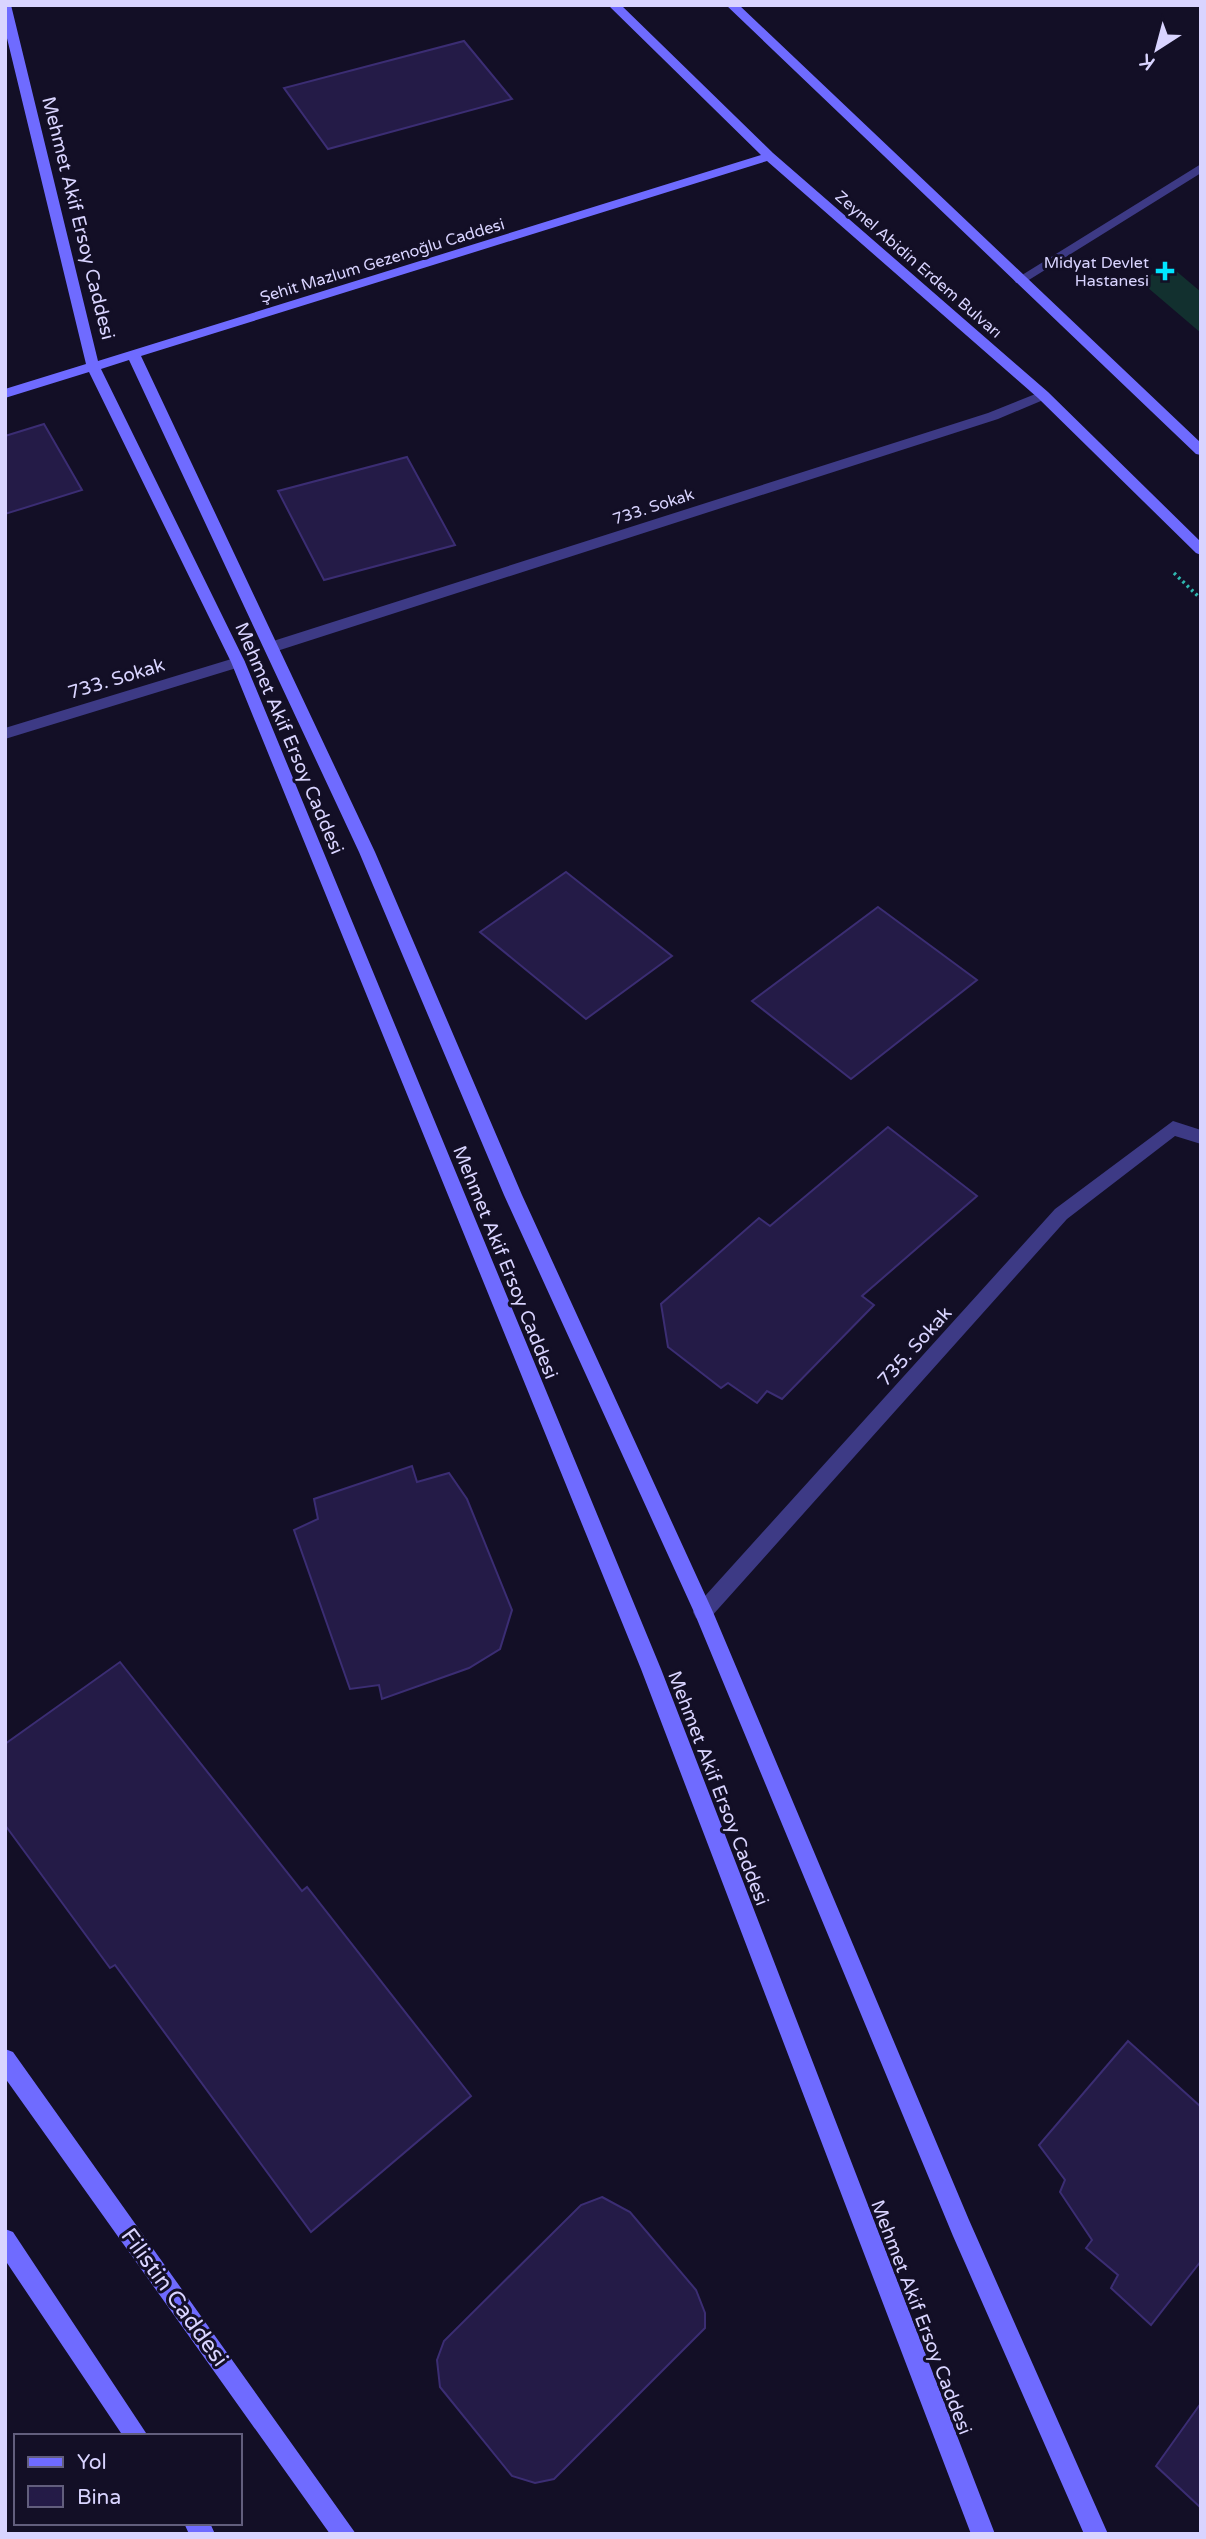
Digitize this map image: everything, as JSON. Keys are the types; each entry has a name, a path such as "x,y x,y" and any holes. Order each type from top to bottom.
{"street":[{"name":"Mehmet Akif Ersoy Caddesi","path":"5,5 94,369 238,662 651,1669 982,2534"},
{"name":"Zeynel Abidin Erdem Bulvarı","path":"614,5 769,156 1043,395 1201,550"},
{"path":"732,5 1201,451"},
{"name":"Şehit Mazlum Gezenoğlu Caddesi","path":"5,394 94,369 769,156"},
{"path":"1020,280 1201,168"},
{"path":"134,356 367,852 513,1195 703,1612 961,2228 1096,2534"},
{"name":"733. Sokak","path":"272,647 993,416 1043,395"},
{"name":"733. Sokak","path":"5,734 238,662"},
{"name":"735. Sokak","path":"703,1612 1061,1214 1173,1128 1201,1138"},
{"name":"Filistin Caddesi","path":"5,2060 344,2534"},
{"path":"5,2240 136,2434"}],"green space":[{"path":"1169,265 1201,292 1201,333 1140,281"}],"building":[{"path":"464,41 512,99 328,149 284,88"},
{"path":"44,424 82,490 5,514 5,436"},
{"path":"407,457 455,545 324,580 278,491"},
{"path":"566,872 672,956 586,1019 480,932"},
{"path":"878,907 977,980 851,1079 752,1001"},
{"path":"888,1127 977,1196 862,1296 874,1305 782,1399 767,1391 757,1403 728,1383 721,1388 668,1347 661,1304 759,1218 770,1226"},
{"path":"412,1466 417,1482 449,1473 467,1499 512,1610 500,1649 469,1668 382,1699 379,1685 350,1689 294,1530 318,1519 314,1499"},
{"path":"120,1662 302,1891 307,1887 471,2096 311,2232 115,1965 110,1968 5,1825 5,1744"},
{"path":"1128,2041 1201,2107 1201,2261 1151,2325 1111,2288 1118,2275 1086,2248 1092,2240 1060,2192 1065,2180 1039,2145"},
{"path":"602,2197 630,2212 696,2290 705,2313 705,2328 554,2479 535,2483 512,2476 440,2387 437,2360 444,2341 581,2205"},
{"path":"1201,2403 1201,2508 1156,2466"}],"place":[{"name":"Midyat Devlet Hastanesi","path":"1165,271"}]}
